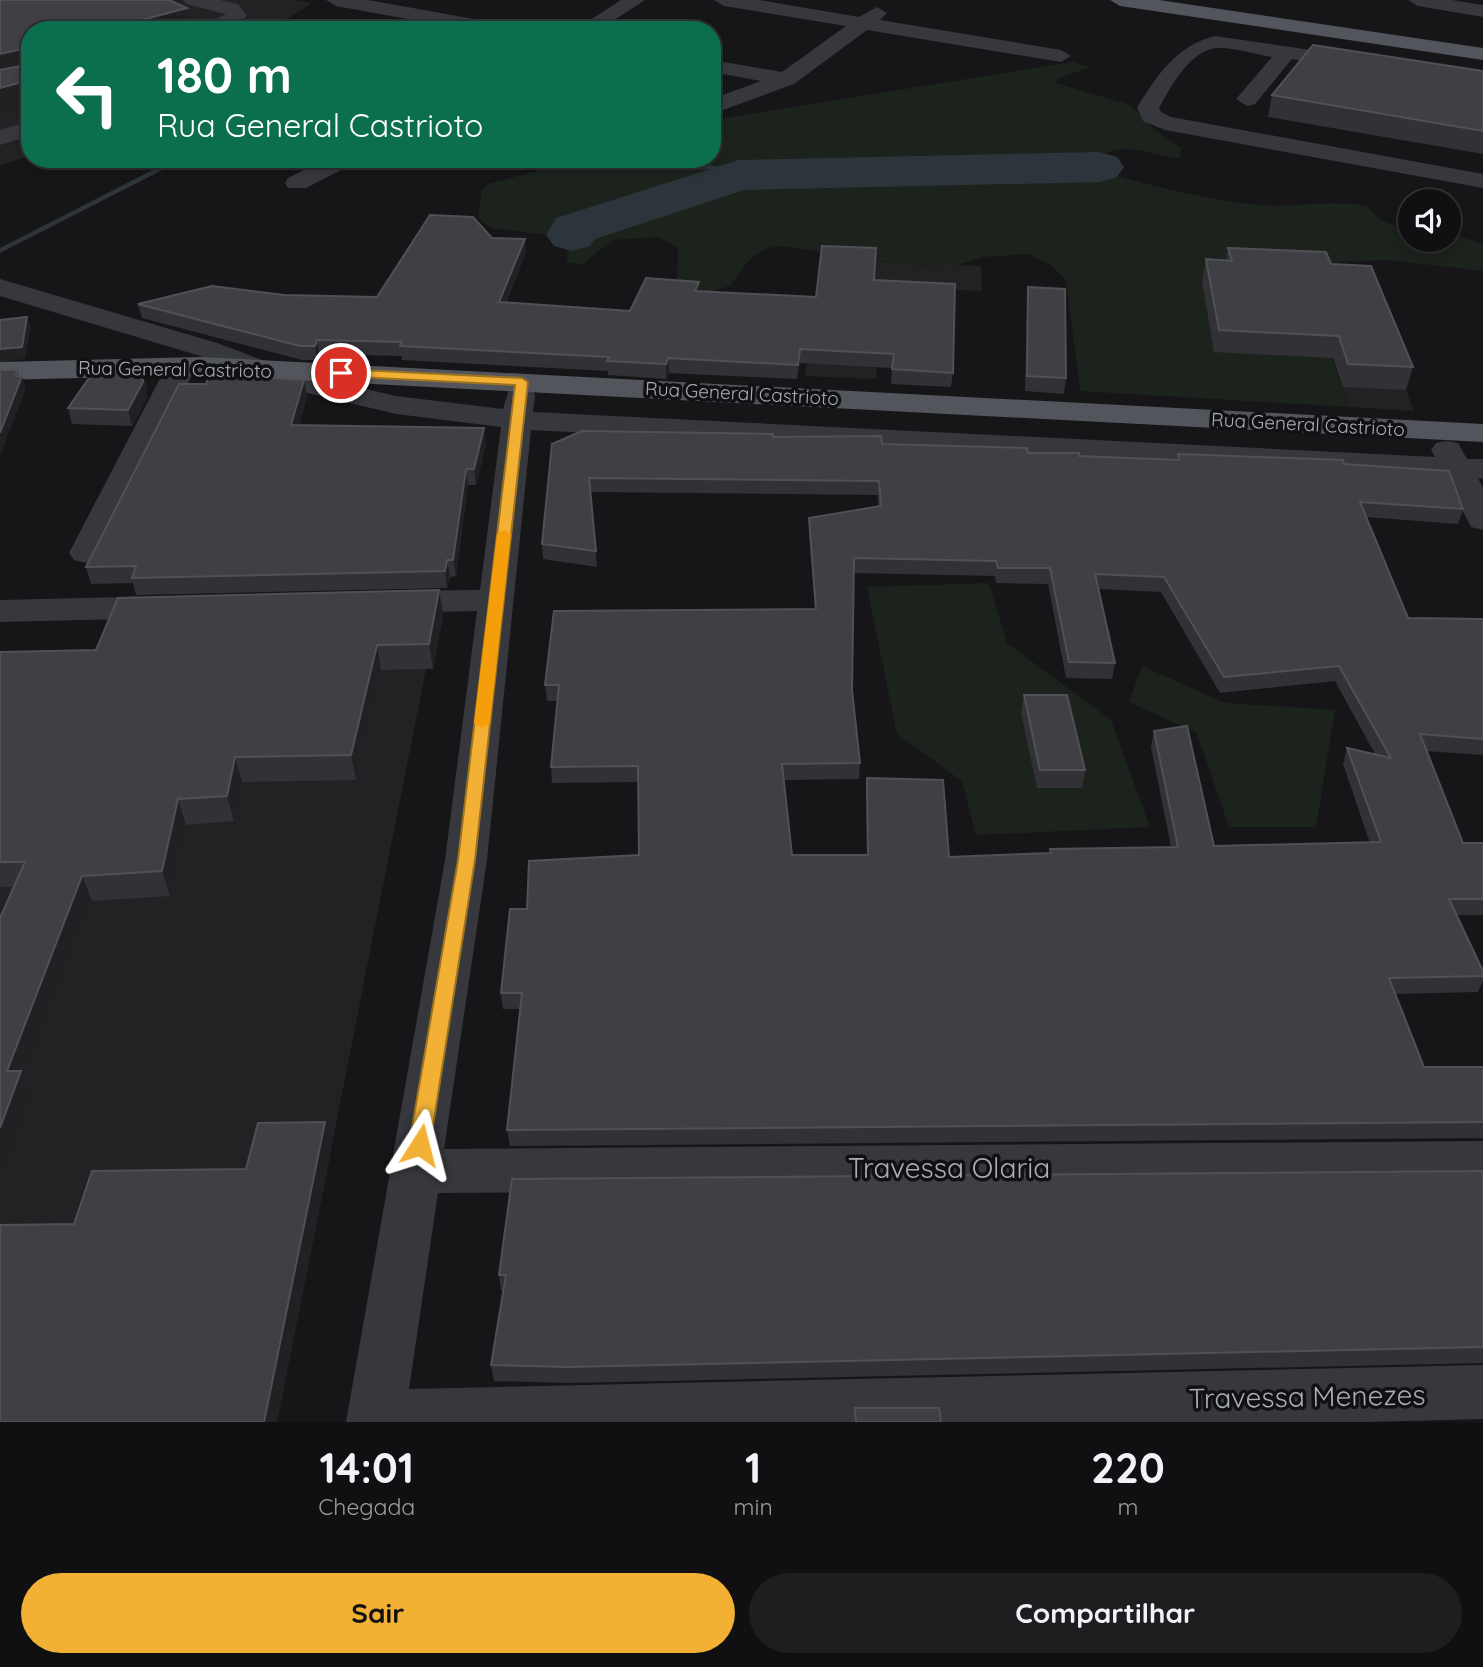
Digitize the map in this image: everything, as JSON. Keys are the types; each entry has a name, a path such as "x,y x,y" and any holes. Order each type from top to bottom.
{"main road":[{"path":"1120,0 1483,54"},
{"name":"Rua General Castrioto","path":"0,371 181,367 261,370"},
{"name":"Rua General Castrioto","path":"519,401 1483,433"}],"street":[{"path":"193,0 231,8 237,16 229,21"},
{"path":"337,0 367,2 454,21"},
{"path":"600,21 635,0"},
{"path":"724,0 1061,56"},
{"path":"721,104 786,79 896,0"},
{"path":"1406,0 1483,11"},
{"path":"418,21 428,16"},
{"path":"1380,66 1227,43 1202,45 1192,50 1165,78 1148,108 1151,116 1165,123 1483,181"},
{"path":"1247,99 1287,52"},
{"path":"721,68 786,79"},
{"path":"0,138 21,131"},
{"path":"297,183 327,168"},
{"path":"0,287 207,349 288,380 396,405 519,401 1469,469"},
{"path":"86,553 181,367"},
{"path":"375,1420 467,860 519,401"},
{"path":"1439,430 1469,469 1483,520"},
{"path":"354,603 496,600"},
{"path":"0,611 204,606"},
{"name":"Travessa Olaria","path":"415,1171 1483,1163"},
{"name":"Travessa Menezes","path":"375,1420 1483,1392"}],"shaded area":[{"path":"0,0 295,0 312,3 284,21 21,21 21,159 0,165"},
{"path":"1072,62 1090,67 1059,78 1056,83 1130,105 1153,128 1181,148 1180,158 1133,149 1105,153 1104,159 1113,175 1240,203 1272,206 1340,203 1367,206 1376,216 1398,226 1398,252 1461,252 1461,237 1483,244 1483,271 1388,260 1339,262 1299,268 1350,407 1080,391 1066,280 1051,265 1028,254 983,257 957,265 921,267 783,246 774,247 752,258 730,286 702,293 677,284 678,248 659,237 612,240 582,265 567,262 568,243 564,237 491,228 478,218 482,190 488,184 548,168 721,168 721,119"},
{"path":"821,259 981,266 982,291 882,287 876,379 805,376"},
{"path":"1365,288 1414,411 1350,407 1333,358"},
{"path":"989,583 1007,643 1111,720 1150,827 976,835 962,781 897,734 867,587"},
{"path":"1142,666 1225,703 1335,710 1316,827 1229,827 1197,733 1129,702"},
{"path":"426,669 277,1422 0,1422 0,676"}],"building":[{"path":"0,0 169,0 187,8 138,21 21,21 21,49 0,54"},
{"path":"1313,45 1483,71 1483,131 1272,95"},
{"path":"21,66 21,82 0,88 0,70"},
{"path":"430,215 473,217 492,238 525,239 499,302 630,311 646,278 699,282 695,291 816,297 822,246 876,248 874,280 955,284 953,373 892,369 894,354 800,349 798,365 668,358 666,364 607,361 609,357 400,346 402,342 317,340 315,346 300,346 138,304 212,286 284,295 377,297"},
{"path":"1228,248 1326,252 1331,264 1371,266 1413,367 1348,364 1339,336 1219,330 1206,259 1232,261"},
{"path":"1028,287 1065,289 1066,378 1027,376"},
{"path":"27,317 22,347 0,349 0,320"},
{"path":"0,370 17,370 16,376 22,376 0,433"},
{"path":"94,371 143,373 143,382 128,410 68,408"},
{"path":"209,375 304,380 291,425 484,428 474,469 466,469 453,560 447,560 445,571 132,578 136,566 86,567 179,384 206,384"},
{"path":"582,431 773,434 773,437 881,436 882,444 1027,448 1028,453 1079,453 1079,456 1179,460 1178,454 1343,460 1344,464 1449,471 1463,509 1360,502 1408,618 1483,619 1483,739 1420,734 1463,843 1483,843 1483,899 1449,899 1483,976 1389,978 1424,1067 1483,1067 1483,1122 507,1130 522,993 501,993 510,909 527,909 529,861 639,855 638,766 551,767 559,685 545,685 554,611 816,609 809,518 881,506 879,481 589,478 596,551 542,544 552,444","holes":["854,558 996,561 998,568 1050,568 1069,662 1115,663 1095,574 1164,577 1224,677 1339,666 1391,758 1347,748 1381,842 1214,846 1187,726 1154,731 1178,847 1050,849 1051,853 949,857 943,780 867,778 868,855 792,855 782,764 860,763 852,690"]},
{"path":"439,590 429,644 377,645 351,755 235,757 227,796 178,799 162,871 82,876 7,1071 21,1071 0,1128 0,918 25,862 0,862 0,652 96,650 118,598"},
{"path":"1024,695 1067,695 1085,770 1040,770"},
{"path":"325,1122 264,1422 0,1422 0,1225 74,1224 92,1171 246,1169 258,1123"},
{"path":"1483,1171 1483,1347 567,1367 491,1365 506,1275 499,1275 512,1179"},
{"path":"855,1408 939,1408 941,1422 856,1422"}],"waterway":[{"path":"572,235 574,229 739,175 1100,167"},
{"path":"0,251 162,168"},
{"path":"714,168 739,175"}],"slow traffic":[{"path":"482,723 504,534"}],"route":[{"path":"341,373 522,382 467,860 420,1145"}]}
